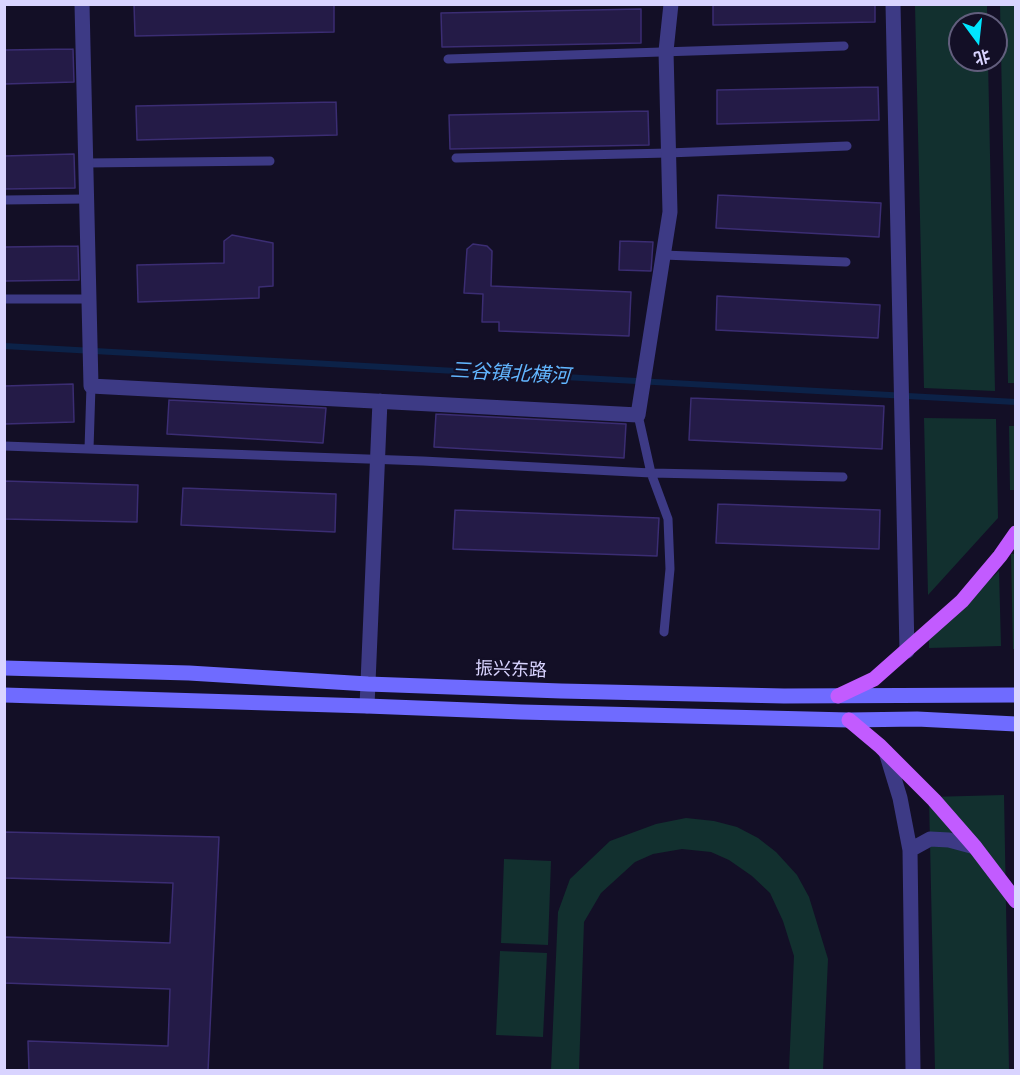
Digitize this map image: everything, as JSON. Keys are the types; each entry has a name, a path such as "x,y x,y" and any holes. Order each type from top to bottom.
{"main road":[{"path":"838,696 874,679 962,601 1016,533"},
{"name":"振兴东路","path":"4,668 561,691 838,696 1016,695"},
{"path":"4,696 521,712 849,720 917,719 1016,724"},
{"path":"849,720 886,752 934,800 1016,901"}],"street":[{"path":"81,4 91,386 638,415 670,212 666,51 671,4"},
{"path":"892,4 907,651"},
{"path":"367,706 381,401"},
{"path":"886,752 900,798 910,850 913,1071"},
{"path":"910,850 930,839 949,840 975,848"}],"lane":[{"path":"447,59 844,46"},
{"path":"456,158 847,146"},
{"path":"86,163 270,161"},
{"path":"4,200 86,199"},
{"path":"663,255 846,262"},
{"path":"4,300 89,299"},
{"path":"89,449 91,386"},
{"path":"638,415 651,473 668,519 670,568 664,632"},
{"path":"4,446 651,473 843,477"}],"green space":[{"path":"915,5 987,5 987,12 948,12 948,72 988,72 995,391 924,388"},
{"path":"1000,5 1015,5 1015,383 1008,383 1001,72 1008,72 1008,12 1000,12"},
{"path":"924,418 996,419 998,518 928,595"},
{"path":"1009,426 1016,426 1015,490 1010,490"},
{"path":"1011,554 1016,554 1015,649 1013,649"},
{"path":"999,571 1001,646 929,648 929,637"},
{"path":"1004,795 1009,1070 935,1070 929,797"},
{"path":"686,818 714,821 737,827 758,838 776,852 797,875 809,897 828,959 823,1070 789,1070 794,956 783,921 770,893 752,876 729,860 711,852 682,849 653,854 635,862 601,893 584,922 579,1070 551,1070 558,912 570,879 610,841 656,824"},
{"path":"504,859 551,861 548,945 501,943"},
{"path":"500,951 547,953 543,1037 496,1035"}],"building":[{"path":"134,4 334,4 334,32 135,36"},
{"path":"713,4 875,4 875,22 713,25"},
{"path":"641,9 641,43 442,47 441,13"},
{"path":"73,49 74,82 4,84 4,50"},
{"path":"878,87 879,120 717,124 717,90"},
{"path":"336,102 337,135 137,140 136,106"},
{"path":"648,111 649,145 450,149 449,115"},
{"path":"74,154 75,188 4,189 4,156"},
{"path":"718,195 881,203 879,237 716,228"},
{"path":"232,235 273,243 273,286 259,287 259,298 138,302 137,265 224,263 224,241"},
{"path":"620,241 653,242 651,271 619,270"},
{"path":"473,244 487,246 492,251 491,286 631,292 629,336 499,331 499,322 482,322 483,294 464,293 467,249"},
{"path":"78,246 79,280 4,281 4,247"},
{"path":"717,296 880,305 878,338 716,330"},
{"path":"73,384 74,422 4,424 4,386"},
{"path":"691,398 884,406 882,449 689,440"},
{"path":"169,400 326,408 323,443 167,434"},
{"path":"436,414 626,424 624,458 434,447"},
{"path":"4,481 138,485 137,522 4,519"},
{"path":"183,488 336,494 335,532 181,525"},
{"path":"718,504 880,510 879,549 716,543"},
{"path":"455,510 659,518 657,556 453,549"},
{"path":"4,832 219,837 208,1071 29,1071 28,1041 168,1046 170,989 4,983 4,937 170,943 173,883 4,878"}],"waterway":[{"name":"三谷镇北横河","path":"4,346 1016,402"}]}
